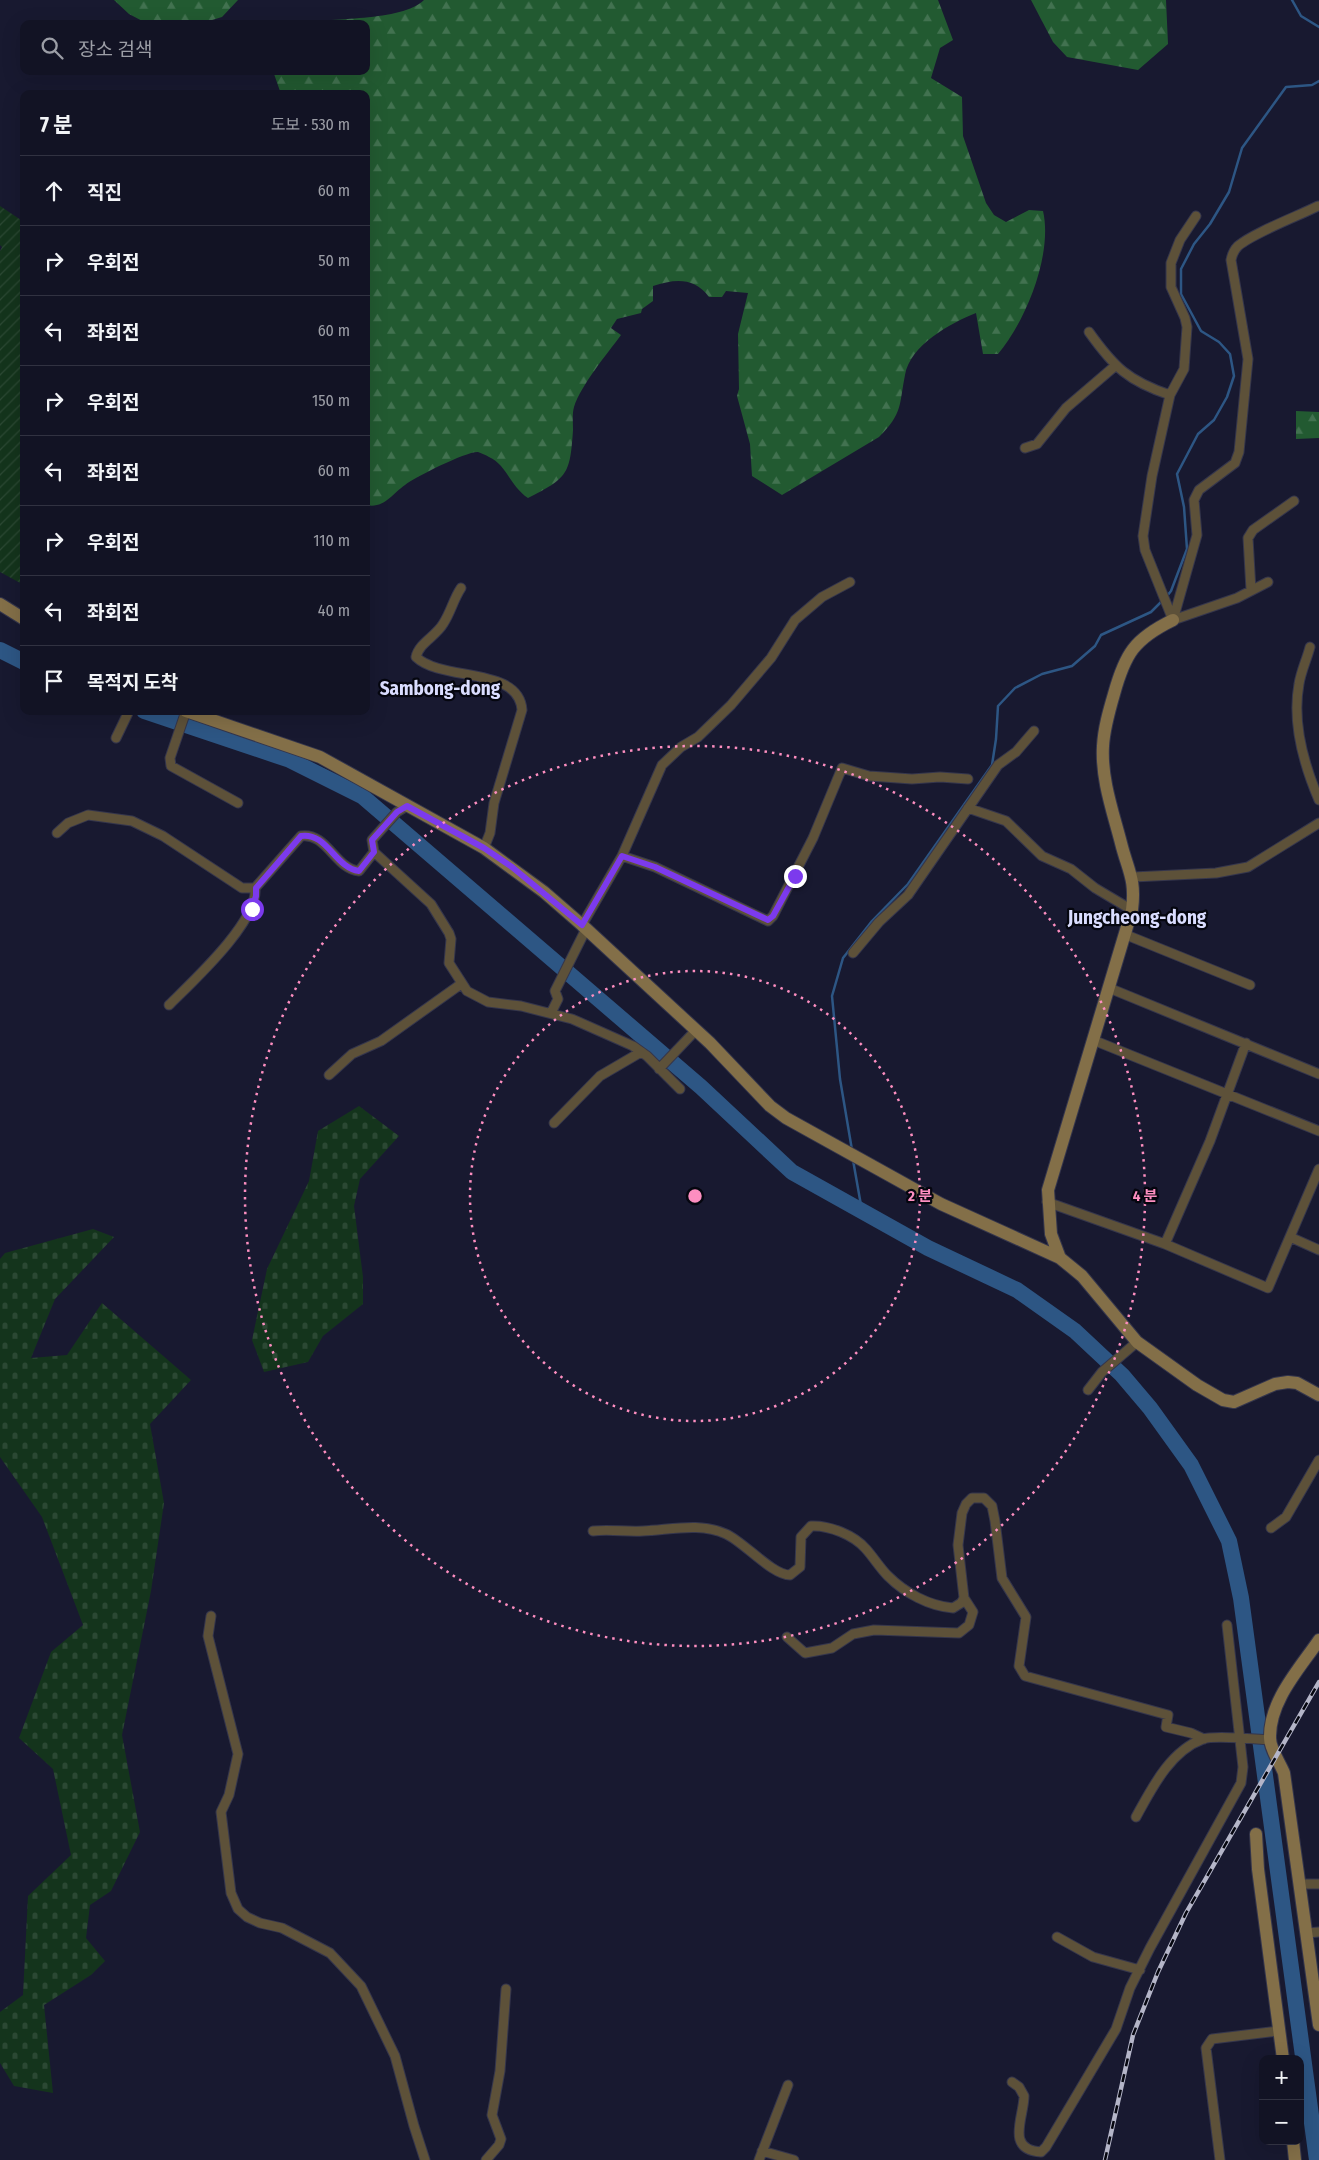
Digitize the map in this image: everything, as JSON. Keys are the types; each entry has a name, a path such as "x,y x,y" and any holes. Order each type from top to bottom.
{"main road":[{"path":"0,604 20,616"},
{"path":"1060,1258 1051,1234 1047,1202 1052,1171 1132,910 1134,891 1133,877 1124,852 1107,788 1103,747 1106,724 1127,655 1156,628 1173,620"},
{"path":"192,715 320,757 345,769 402,809 484,848 544,892 584,927 696,1030 770,1106 786,1118 846,1149 941,1204 1060,1258 1082,1276 1137,1342 1197,1386 1222,1400 1234,1402 1275,1384 1288,1382 1297,1383 1319,1395"},
{"path":"1319,1640 1280,1697 1266,1740 1284,1773 1300,1884 1313,1932 1319,2025"},
{"path":"1256,1834 1258,1869 1282,2055"},
{"path":"1294,2145 1296,2160"}],"street":[{"path":"1173,620 1197,535 1194,500 1199,490 1235,463 1239,452 1248,359 1231,260 1233,253 1237,247 1250,239 1318,206"},
{"path":"1173,620 1145,550 1143,536 1152,476 1170,395 1184,369 1187,327 1185,318 1170,287 1171,263 1180,240 1196,216"},
{"path":"1089,332 1115,366 1124,374 1152,389 1170,395"},
{"path":"1025,448 1037,444 1066,408 1115,366"},
{"path":"1251,590 1248,538 1252,530 1294,501"},
{"path":"551,1013 558,999 555,991 584,927 622,856 662,765 681,747 698,737 731,705 771,658 795,620 822,597 850,582"},
{"path":"1173,620 1237,598 1268,582"},
{"path":"461,588 454,598 443,624 422,646 416,657 420,661 446,670 502,684 513,689 521,700 522,710 494,804 490,833 484,848"},
{"path":"1310,647 1299,684 1297,722 1310,779 1319,800"},
{"path":"116,738 128,715"},
{"path":"185,715 170,758 171,766 238,803"},
{"path":"853,953 879,922 908,895 998,765 1016,752 1034,731"},
{"path":"622,856 655,867 768,920 773,916 795,876 842,768 861,774 904,778 940,776 968,779"},
{"path":"968,808 1006,821 1042,856 1070,869 1095,888 1132,910"},
{"path":"402,809 372,840 374,852 431,904 449,932 451,939 449,963 461,984 475,996 488,1002 551,1013 572,1019 641,1052 661,1067 680,1089"},
{"path":"57,833 68,823 88,815 132,821 163,836 242,888 256,888"},
{"path":"1133,877 1216,873 1248,867 1319,823"},
{"path":"169,1005 227,944 243,923 254,902 256,888 301,836 309,835 317,838 346,867 354,870 359,871 374,852"},
{"path":"1124,934 1250,985"},
{"path":"329,1075 352,1054 381,1041 461,984"},
{"path":"1108,988 1246,1042 1319,1074"},
{"path":"661,1067 696,1030"},
{"path":"1092,1040 1319,1130"},
{"path":"1165,1244 1210,1141 1246,1042"},
{"path":"554,1123 600,1076 641,1052"},
{"path":"1047,1202 1165,1244 1268,1288 1290,1237 1316,1186 1319,1170"},
{"path":"1290,1237 1319,1250"},
{"path":"1088,1390 1102,1372 1137,1342"},
{"path":"1271,1528 1286,1517 1319,1460"},
{"path":"787,1637 805,1653 832,1648 853,1634 874,1630 959,1633 969,1625 974,1612 964,1598 958,1545 960,1523 966,1504 978,1496 984,1498 992,1506 1002,1578 1026,1617 1019,1666 1025,1676 1168,1715 1166,1727 1191,1733 1204,1739 1266,1740"},
{"path":"593,1531 614,1528 644,1531 666,1528 712,1529 736,1539 778,1571 790,1575 800,1568 801,1537 811,1526 820,1525 832,1528 861,1544 888,1576 912,1594 929,1603 953,1608 961,1604 964,1598"},
{"path":"211,1616 208,1636 238,1754 229,1795 220,1812 231,1893 238,1909 247,1917 260,1923 282,1928 330,1953 361,1986 396,2056 414,2126 426,2160"},
{"path":"1012,2082 1024,2096 1017,2135 1022,2145 1034,2152 1040,2152 1046,2147 1116,2029 1140,1970 1241,1783 1243,1767 1242,1739 1227,1625"},
{"path":"1136,1817 1154,1783 1175,1758 1204,1739"},
{"path":"1300,1884 1319,1884"},
{"path":"1057,1937 1093,1957 1140,1970"},
{"path":"486,2160 496,2149 501,2139 492,2115 500,2071 506,1989"},
{"path":"1220,2160 1206,2048 1212,2039 1279,2031"},
{"path":"788,2085 760,2156 794,2160"}],"green space":[{"path":"114,0 238,0 222,17 212,20 140,20 129,14"},
{"path":"424,0 938,0 953,40 940,48 931,78 962,97 963,136 986,203 994,215 1006,222 1029,210 1043,211 1045,228 1041,266 1035,286 1018,324 998,354 983,354 976,313 933,336 908,364 899,408 887,429 879,437 782,495 752,476 750,444 737,396 739,389 738,334 748,293 726,291 722,297 709,297 697,286 684,281 653,286 653,301 642,309 641,313 617,319 611,328 621,335 577,398 573,410 572,445 568,466 559,479 528,498 517,488 495,460 478,452 441,465 405,485 383,503 370,506 370,90 280,90 274,75 370,75 370,20 338,20 383,15 414,7"},
{"path":"1031,0 1166,0 1168,44 1138,70 1067,57 1053,42"},
{"path":"0,206 20,219 20,583 0,572 0,251 2,247 0,245"},
{"path":"1296,411 1319,412 1319,438 1296,439"},
{"path":"359,1106 399,1136 360,1179 354,1206 363,1277 363,1304 323,1336 308,1362 264,1372 252,1340 267,1269 309,1181 318,1131"},
{"path":"93,1229 114,1237 55,1299 31,1358 67,1355 102,1303 191,1380 150,1424 164,1503 151,1591 122,1735 140,1832 111,1891 90,1905 86,1938 105,1961 91,1975 44,2005 53,2093 14,2086 0,2063 0,2012 23,1995 28,1896 71,1855 53,1769 19,1738 51,1652 83,1625 42,1517 0,1457 0,1259 5,1253"}],"waterway":[{"path":"1292,0 1301,16 1319,27"},
{"path":"1167,596 1171,591 1187,549 1184,507 1177,474 1198,434 1214,420 1227,397 1234,376 1230,354 1219,342 1201,331 1181,294 1181,269 1194,244 1210,224 1229,192 1242,148 1286,87 1312,85 1319,81"},
{"path":"852,1150 840,1079 832,996 843,958 872,921 908,884 992,765 998,706 1015,688 1042,674 1072,666 1095,646 1101,635 1151,612 1163,600"},
{"path":"0,650 20,660"},
{"path":"156,715 290,760 362,796 701,1087 792,1172 928,1248 1017,1290 1075,1331 1122,1375 1150,1408 1191,1465 1229,1541 1241,1598 1317,2160"},
{"path":"853,1160 862,1211"}],"railway":[{"path":"1105,2160 1133,2035 1158,1972 1186,1913 1319,1682"}],"district":[{"name":"Sambong-dong","path":"440,688"},
{"name":"Jungcheong-dong","path":"1137,917"}],"route":[{"path":"252,909 256,888 301,836 309,835 317,838 346,867 359,871 374,852 372,840 397,812 407,806 484,848 512,867 582,925 622,856 655,867 768,920 773,916 795,876"}]}
